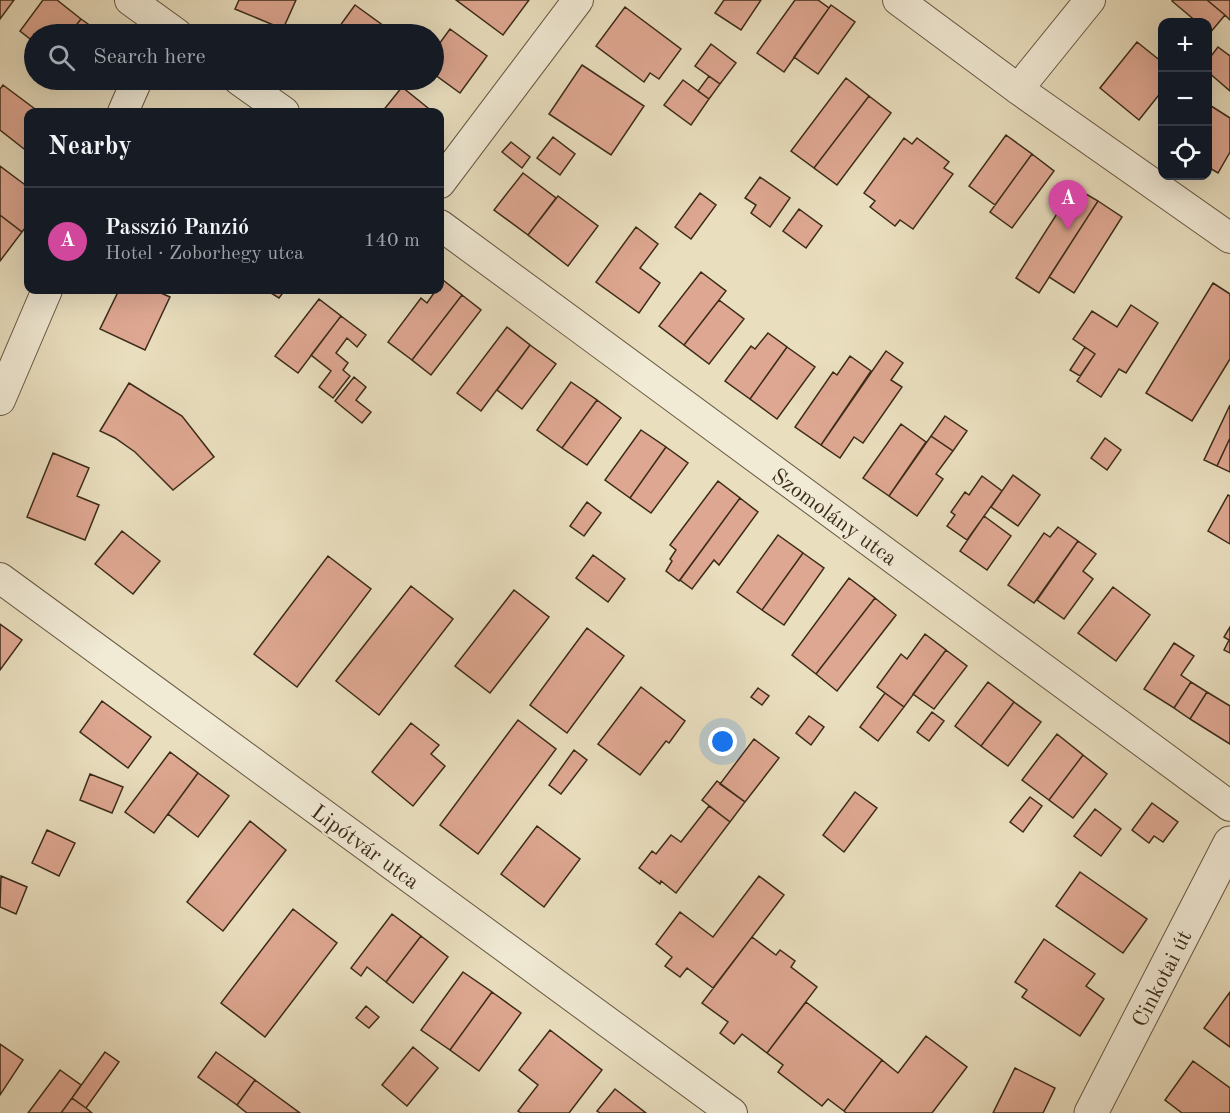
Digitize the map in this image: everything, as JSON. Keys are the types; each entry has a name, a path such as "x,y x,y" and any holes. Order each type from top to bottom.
{"street":[{"path":"130,0 166,23"},
{"path":"444,178 578,0"},
{"path":"898,0 1018,89 1230,238"},
{"path":"1018,89 1090,0"},
{"path":"125,108 133,90"},
{"path":"253,90 279,108"},
{"name":"Szomolány utca","path":"444,228 1230,806"},
{"path":"0,400 45,294"},
{"name":"Lipótvár utca","path":"0,578 732,1113"},
{"name":"Cinkotai út","path":"1091,1113 1230,843"}],"building":[{"path":"0,0 14,0 0,19"},
{"path":"43,0 57,0 81,19 77,24 25,24"},
{"path":"239,0 296,0 285,24 271,24 235,9"},
{"path":"456,0 529,0 503,35"},
{"path":"724,0 761,0 741,30 715,13"},
{"path":"795,0 818,0 829,8 784,72 757,53"},
{"path":"1207,0 1225,15 1212,31 1212,18 1192,18 1172,1"},
{"path":"1207,0 1230,0 1230,20 1225,15"},
{"path":"355,5 381,24 341,24"},
{"path":"831,5 855,22 818,74 794,57"},
{"path":"625,7 681,49 659,79 650,73 644,82 596,46"},
{"path":"81,19 88,24 77,24"},
{"path":"450,29 487,56 460,93 444,81 444,37"},
{"path":"1137,42 1158,59 1158,96 1139,120 1100,88"},
{"path":"711,44 736,63 720,84 695,66"},
{"path":"1218,47 1230,56 1230,91 1212,75 1212,55"},
{"path":"582,65 644,106 611,155 549,114"},
{"path":"709,76 720,84 709,99 698,91"},
{"path":"846,78 869,96 814,168 791,151"},
{"path":"683,80 709,99 691,125 664,105"},
{"path":"3,85 34,108 24,108 24,149 0,130 0,89"},
{"path":"400,90 406,90 428,108 385,108"},
{"path":"869,96 891,113 837,185 814,168"},
{"path":"1212,107 1230,118 1230,152 1218,173 1212,169"},
{"path":"1006,135 1032,154 995,205 969,186"},
{"path":"553,137 575,154 560,175 537,158"},
{"path":"904,138 912,144 917,138 949,162 944,168 953,174 913,229 900,220 895,226 870,207 875,201 864,193"},
{"path":"511,142 530,157 522,168 502,152"},
{"path":"1032,154 1054,171 1012,228 990,212"},
{"path":"0,166 24,184 24,229 22,232 0,215"},
{"path":"523,173 556,198 528,235 494,210"},
{"path":"760,177 790,198 770,227 751,213 756,205 745,198"},
{"path":"1074,187 1098,201 1039,293 1016,278"},
{"path":"700,193 716,205 691,239 675,227"},
{"path":"558,196 598,226 568,266 528,235"},
{"path":"1098,201 1122,217 1074,293 1049,277"},
{"path":"799,209 822,226 806,248 783,231"},
{"path":"0,215 22,232 0,261"},
{"path":"636,227 658,244 640,268 660,283 639,313 596,282"},
{"path":"701,272 726,291 684,345 659,326"},
{"path":"444,281 462,295 412,360 388,342 421,298 427,303 433,294 444,294"},
{"path":"1213,283 1230,294 1230,359 1192,421 1146,393"},
{"path":"117,294 163,294 170,297 145,350 100,329"},
{"path":"462,295 481,310 431,375 412,360"},
{"path":"319,299 341,316 298,373 275,356"},
{"path":"719,300 744,319 709,364 684,345"},
{"path":"1131,305 1158,323 1126,373 1119,369 1101,397 1077,381 1095,354 1073,339 1092,311 1117,327"},
{"path":"341,316 366,335 357,347 347,338 336,353 348,363 343,370 350,376 333,398 319,387 331,371 311,355"},
{"path":"507,327 530,345 481,411 457,393"},
{"path":"768,333 787,347 750,399 725,381 751,346 755,349"},
{"path":"530,345 556,364 522,409 497,390"},
{"path":"787,347 815,367 777,419 750,399"},
{"path":"1085,347 1095,354 1080,376 1070,370"},
{"path":"886,351 903,363 891,380 902,387 863,443 854,437 840,458 821,445"},
{"path":"850,356 871,371 821,445 795,427 833,372 837,375"},
{"path":"354,377 366,387 356,400 371,412 362,423 335,401"},
{"path":"571,382 597,400 562,448 537,430"},
{"path":"129,383 182,416 214,457 173,490 135,452 100,431"},
{"path":"597,400 621,418 587,465 562,448"},
{"path":"1230,405 1230,438 1217,466 1204,460"},
{"path":"945,416 967,431 953,451 931,436"},
{"path":"901,424 926,442 889,496 863,478"},
{"path":"641,430 666,447 630,498 605,480"},
{"path":"931,436 953,451 936,474 943,479 917,516 889,496"},
{"path":"1105,438 1121,450 1107,470 1091,458"},
{"path":"1230,438 1230,472 1217,466"},
{"path":"666,447 688,463 651,513 630,498"},
{"path":"53,453 89,468 77,496 99,505 85,540 27,517"},
{"path":"1013,475 1040,495 1018,526 991,507"},
{"path":"982,476 1002,491 967,540 947,526 955,515 951,512 965,492 969,495"},
{"path":"718,481 740,498 679,581 666,571 676,550 670,545"},
{"path":"1228,495 1230,496 1230,544 1208,531"},
{"path":"740,498 758,512 719,565 714,560 692,589 680,580"},
{"path":"587,502 601,513 584,536 570,526"},
{"path":"984,516 1011,536 987,570 960,551"},
{"path":"1058,527 1078,541 1034,603 1008,585 1044,533 1050,537"},
{"path":"122,531 160,561 133,594 95,564"},
{"path":"778,535 803,553 762,610 737,592"},
{"path":"1078,541 1096,554 1083,571 1093,579 1064,619 1037,600"},
{"path":"803,553 824,568 784,625 762,610"},
{"path":"593,555 625,579 608,602 576,578"},
{"path":"328,556 371,589 297,687 254,654"},
{"path":"849,578 875,598 816,674 792,655"},
{"path":"411,586 453,619 379,715 336,681"},
{"path":"1113,587 1150,615 1116,661 1078,633"},
{"path":"514,590 549,617 490,693 455,666"},
{"path":"875,598 896,615 837,691 816,674"},
{"path":"0,624 22,640 0,670"},
{"path":"1230,627 1230,653 1224,650 1229,640 1224,637"},
{"path":"587,628 624,656 567,733 530,705"},
{"path":"925,634 946,650 904,707 877,687 901,654 907,659"},
{"path":"1174,643 1194,656 1181,675 1191,682 1174,708 1144,689"},
{"path":"946,650 967,666 934,709 913,694"},
{"path":"988,682 1014,702 981,746 955,726"},
{"path":"1191,682 1207,692 1190,719 1174,708"},
{"path":"641,687 685,721 640,775 598,744"},
{"path":"758,688 769,696 762,705 751,697"},
{"path":"1207,692 1230,706 1230,744 1190,719"},
{"path":"885,693 904,707 878,741 860,727"},
{"path":"102,701 151,737 128,768 80,732"},
{"path":"1014,702 1041,722 1008,766 981,746"},
{"path":"932,712 944,721 929,741 917,732"},
{"path":"809,716 824,727 811,745 796,733"},
{"path":"518,720 556,749 478,854 440,825"},
{"path":"411,723 439,745 431,754 445,766 413,806 372,772"},
{"path":"1057,734 1083,755 1049,800 1022,780"},
{"path":"754,739 779,758 745,802 720,784"},
{"path":"574,750 587,760 561,794 549,785"},
{"path":"170,752 198,773 154,833 125,812"},
{"path":"1083,755 1107,774 1073,818 1049,800"},
{"path":"198,773 229,796 198,837 168,814"},
{"path":"90,774 123,787 112,813 80,800"},
{"path":"717,781 745,802 730,822 702,800"},
{"path":"855,792 877,808 844,852 823,835"},
{"path":"1030,797 1042,806 1023,832 1010,822"},
{"path":"1152,803 1178,822 1163,842 1154,836 1149,843 1132,830"},
{"path":"709,806 730,822 676,893 639,868 652,851 656,854 671,835 681,842"},
{"path":"1095,809 1121,829 1101,856 1074,836"},
{"path":"250,821 286,850 223,931 187,902"},
{"path":"537,826 580,859 544,907 501,874"},
{"path":"47,830 75,843 59,876 32,863"},
{"path":"1080,872 1147,919 1123,953 1056,906"},
{"path":"1,876 27,887 16,914 0,907"},
{"path":"759,876 784,895 713,988 687,968 680,977 665,966 672,957 656,944 680,912 713,937"},
{"path":"293,909 337,943 265,1037 221,1003"},
{"path":"392,914 421,936 386,982 367,967 361,976 351,968"},
{"path":"421,936 448,957 413,1003 386,982"},
{"path":"752,937 776,955 780,950 795,961 791,967 817,987 767,1053 742,1034 734,1044 720,1033 728,1022 702,1003"},
{"path":"1044,939 1095,974 1086,986 1104,999 1080,1036 1022,997 1027,990 1015,982"},
{"path":"463,972 492,992 450,1050 421,1030"},
{"path":"492,992 521,1013 479,1071 450,1050"},
{"path":"1230,992 1230,1047 1204,1028"},
{"path":"806,1002 882,1060 844,1111 828,1099 822,1106 778,1072 783,1065 767,1053"},
{"path":"366,1006 379,1017 369,1028 356,1018"},
{"path":"550,1030 602,1070 569,1113 521,1113 518,1111 538,1085 519,1070"},
{"path":"926,1036 967,1067 932,1113 846,1113 844,1111 882,1060 898,1073"},
{"path":"0,1044 23,1060 0,1095"},
{"path":"413,1047 438,1068 407,1106 382,1085"},
{"path":"105,1052 119,1062 86,1108 72,1098"},
{"path":"216,1052 255,1080 237,1105 198,1077"},
{"path":"1193,1061 1230,1088 1230,1113 1182,1113 1165,1100"},
{"path":"1015,1068 1055,1088 1043,1113 993,1113"},
{"path":"60,1070 81,1085 61,1113 28,1113"},
{"path":"255,1080 300,1113 247,1113 237,1105"},
{"path":"615,1089 646,1113 600,1113 597,1111"},
{"path":"72,1098 86,1108 92,1113 61,1113"}],"place":[{"name":"Passzió Panzió","path":"1068,230"}]}
